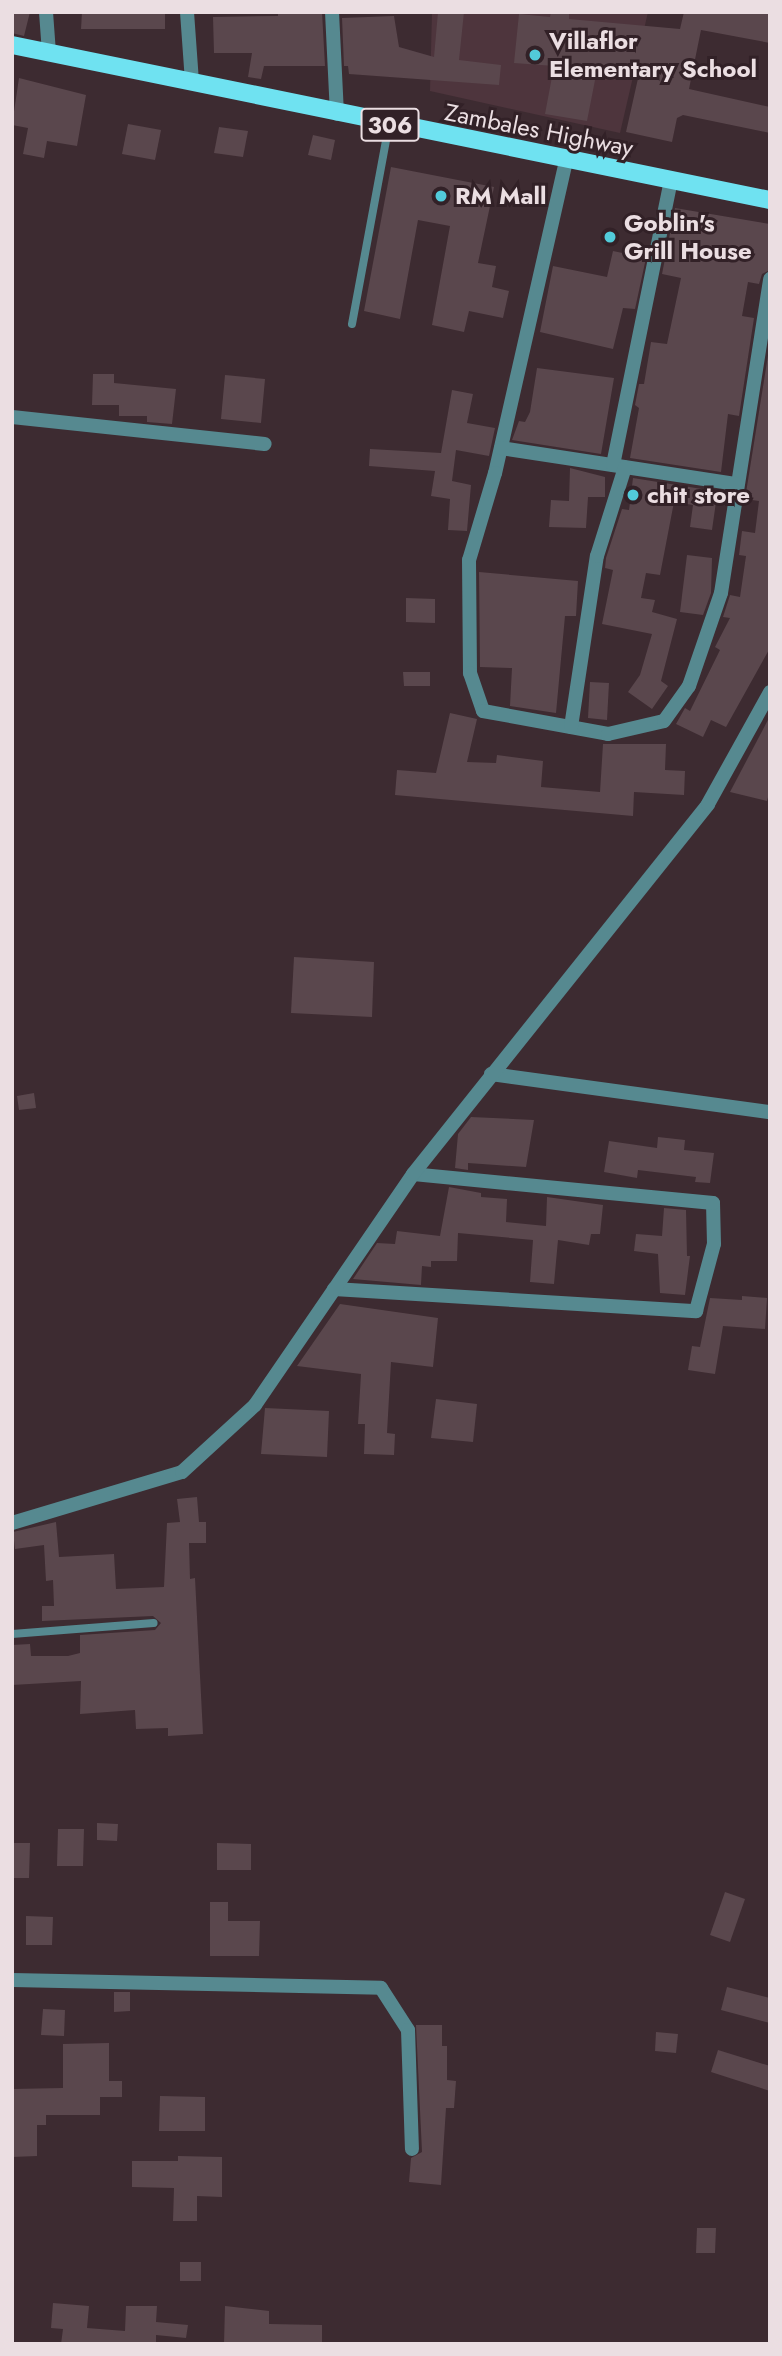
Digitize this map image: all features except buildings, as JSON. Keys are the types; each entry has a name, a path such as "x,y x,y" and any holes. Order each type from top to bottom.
{"main road":[{"name":"Zambales Highway","path":"12,45 389,125 770,200"}],"street":[{"path":"46,12 49,53"},
{"path":"187,12 192,82"},
{"path":"332,12 337,114"},
{"path":"566,161 501,448 468,560 470,673 483,710 608,734 664,722 689,687 721,593 735,484 770,279"},
{"path":"571,727 597,556 619,466 671,181"},
{"path":"12,417 265,444"},
{"path":"501,448 735,484"},
{"path":"12,1523 181,1472 255,1405 413,1174 708,804 770,692"},
{"path":"491,1074 770,1112"},
{"path":"334,1289 696,1311 713,1244 713,1203 413,1174"},
{"path":"12,1980 381,1988 408,2030 412,2150"}],"lane":[{"path":"352,324 389,125"},
{"path":"12,1634 154,1623"}],"shaded area":[{"name":"Villaflor Elementary School","path":"432,12 648,12 620,133 430,91"}],"place":[{"name":"Villaflor Elementary School","path":"535,55"},
{"name":"RM Mall","path":"441,196"},
{"name":"Goblin's Grill House","path":"610,237"},
{"name":"chit store","path":"633,495"}]}
